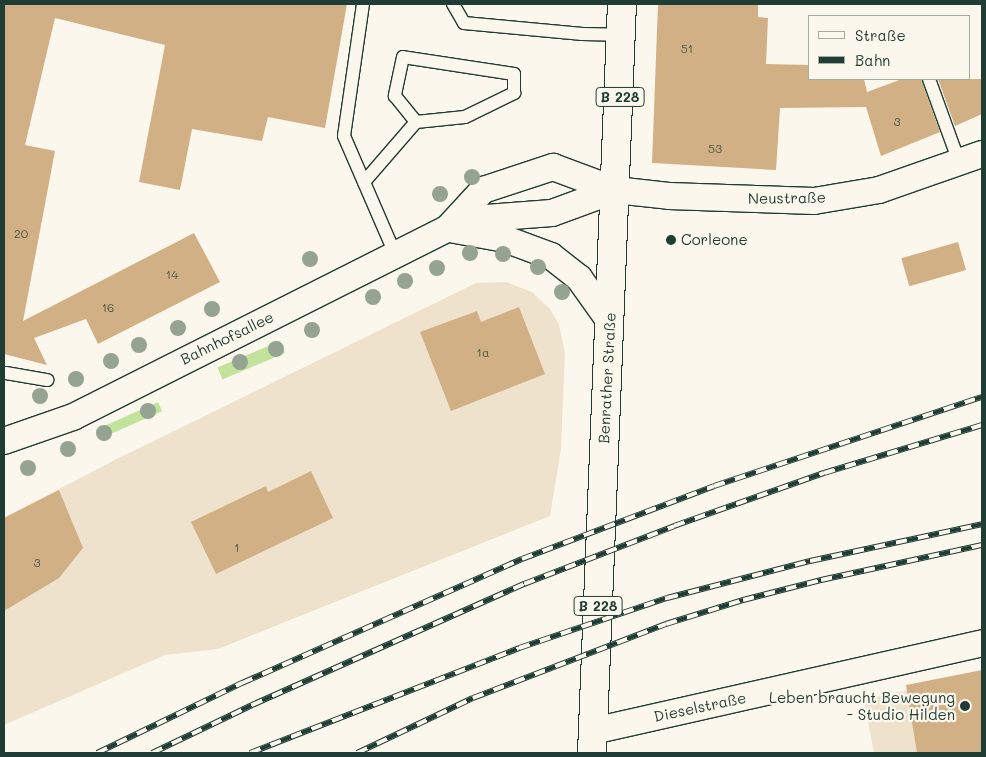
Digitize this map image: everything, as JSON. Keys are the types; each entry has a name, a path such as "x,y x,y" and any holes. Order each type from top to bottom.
{"main road":[{"name":"Benrather Straße","path":"593,742 622,4"}],"street":[{"name":"Neustraße","path":"615,190 669,196 814,201 879,190 970,158"},
{"name":"Bahnhofsallee","path":"447,229 483,190 553,167 615,190"},
{"name":"Bahnhofsallee","path":"4,441 73,416 447,229 486,218 552,213 615,190"},
{"path":"447,229 505,238 551,256 579,278 609,320"},
{"name":"Dieselstraße","path":"593,742 982,643"}],"lane":[{"path":"363,4 344,136 396,256"},
{"path":"453,4 464,23 582,34 621,35"},
{"path":"364,182 416,122 465,117 514,93 514,74 403,57 395,96 416,122"},
{"path":"930,80 970,158"},
{"path":"6,372 46,380"}],"shaded area":[{"path":"506,282 532,292 549,308 559,324 565,353 561,449 550,516 218,649 165,655 4,725 4,520 7,516 115,460 476,283"},
{"path":"982,672 982,753 874,753 864,700"}],"green space":[{"path":"280,341 285,353 222,380 217,368"},
{"path":"158,402 162,411 100,439 96,430"}],"building":[{"path":"4,4 347,4 325,128 268,117 262,141 192,129 180,190 139,182 165,45 55,18 25,145 55,151 23,321 194,233 220,282 98,344 86,319 34,338 47,365 4,354"},
{"path":"658,4 758,4 758,17 768,18 766,64 808,65 808,80 864,80 867,92 899,80 921,80 940,132 881,156 866,107 780,108 776,170 652,163"},
{"path":"982,79 982,114 955,126 938,80"},
{"path":"958,242 966,270 909,286 901,258"},
{"path":"519,307 545,374 451,411 420,332 477,311 481,322"},
{"path":"311,471 333,518 216,574 191,522 266,486 268,492"},
{"path":"59,490 83,548 59,578 4,611 4,518"},
{"path":"982,670 982,753 917,753 906,685"}],"railway":[{"path":"97,753 242,683 522,559 714,486 982,397"},
{"path":"152,753 252,705 524,584 674,526 824,473 982,425"},
{"path":"250,753 519,648 667,598 810,561 982,524"},
{"path":"357,753 473,698 666,624 743,600 821,580 982,545"}],"place":[{"name":"Corleone","path":"671,240"},
{"name":"Leben braucht Bewegung - Studio Hilden","path":"965,706"}]}
